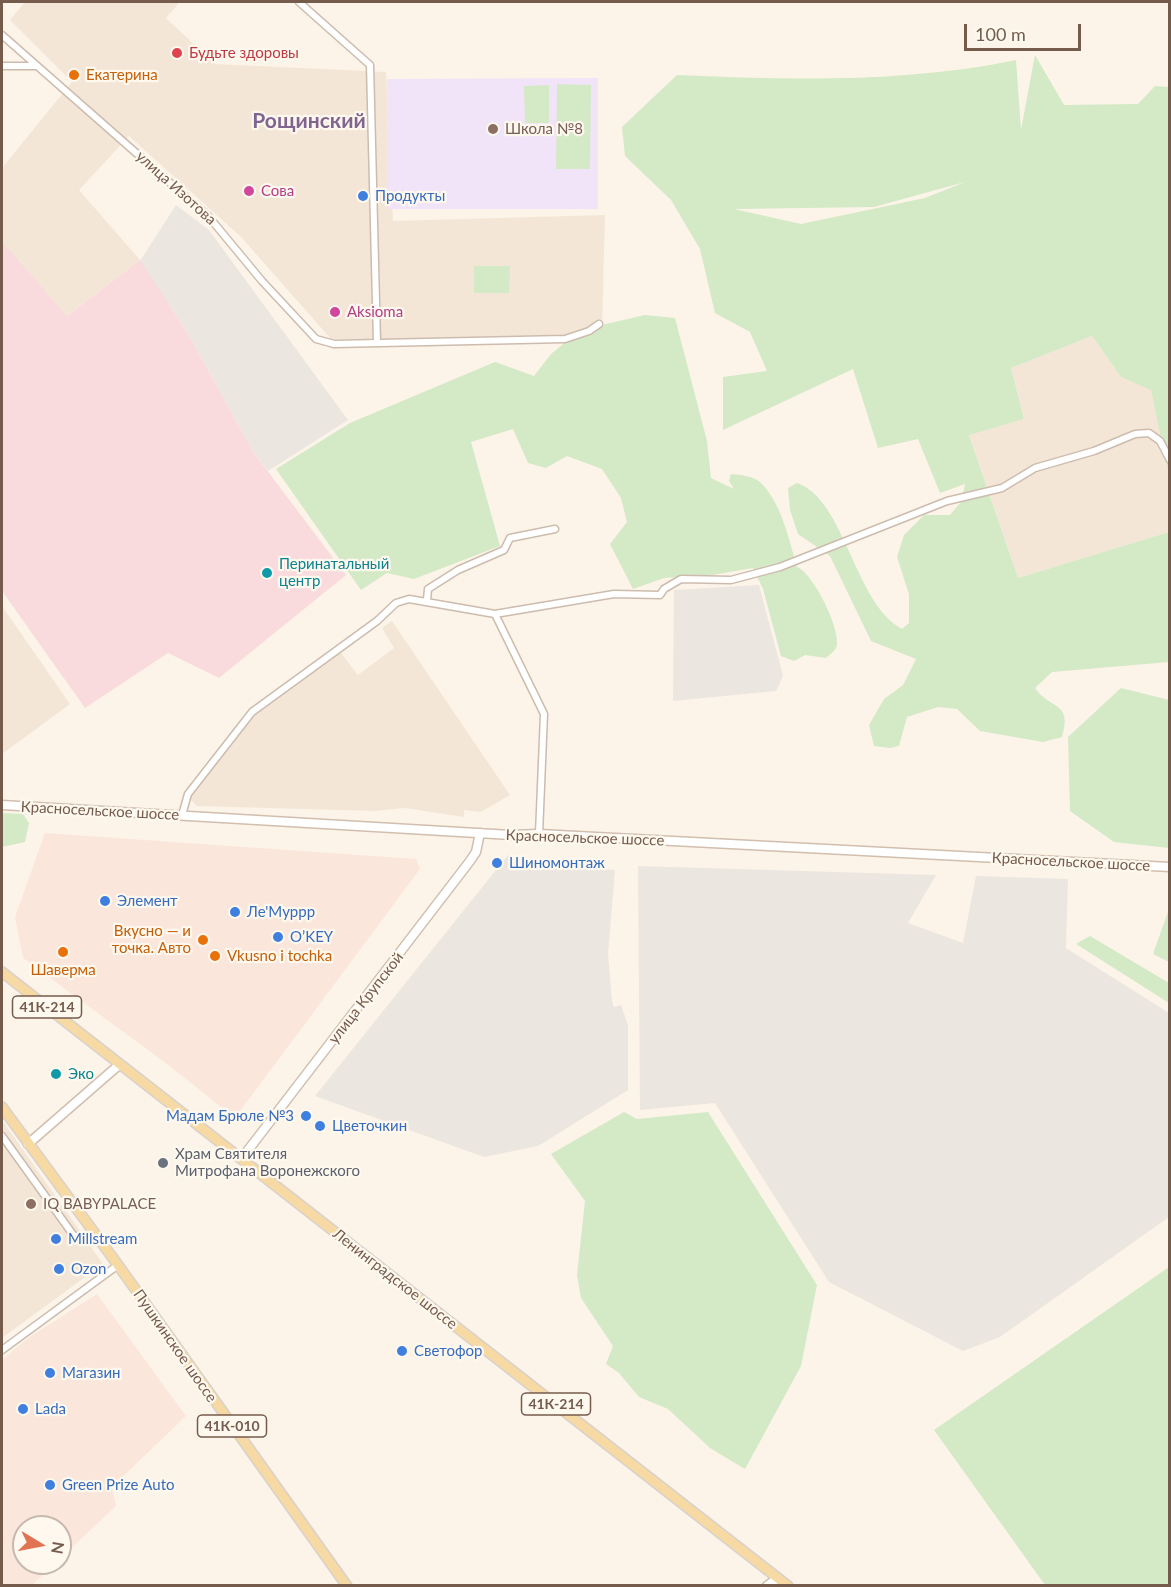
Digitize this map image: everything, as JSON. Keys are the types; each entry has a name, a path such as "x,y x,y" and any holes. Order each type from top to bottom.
{"main road":[{"name":"Красносельское шоссе","path":"2,805 480,833 539,834 1170,867"},
{"name":"улица Крупской","path":"242,1158 470,861 476,852 480,833"},
{"name":"Ленинградское шоссе","path":"2,972 788,1586"},
{"path":"28,1144 120,1064"},
{"name":"Пушкинское шоссе","path":"2,1107 99,1238 347,1586"},
{"path":"767,1586 778,1578"}],"street":[{"path":"299,2 370,65 377,342"},
{"name":"улица Изотова","path":"2,35 209,217 262,281 316,339 334,344 565,339 589,331 599,324"},
{"path":"2,66 37,66"},
{"path":"182,815 188,795 252,712 377,621 396,603 409,599 427,600 495,614 614,594 660,595 664,589 681,579 731,580 780,567 947,501 1002,488 1035,468 1094,451 1135,434 1149,433 1160,441 1170,460"},
{"path":"427,600 428,589 458,570 504,550 510,538 555,529"},
{"path":"495,614 544,714 539,834"},
{"path":"2,1136 74,1236 99,1238"},
{"path":"2,1350 118,1265"}],"shaded area":[{"path":"25,2 180,2 166,18 215,64 386,72 393,221 605,215 602,327 535,342 331,339 241,237 129,136 79,190 140,260 67,316 2,244 2,168 72,82 10,20"},
{"name":"Школа №8","path":"598,78 598,209 388,209 387,79"},
{"path":"176,205 209,230 348,420 268,471 254,453 187,332 140,261"},
{"path":"3,243 67,316 140,260 187,332 254,453 346,575 219,678 168,653 85,708 2,591"},
{"path":"1092,336 1121,377 1151,389 1169,477 1169,532 1018,578 969,434 1024,419 1011,368"},
{"path":"759,585 783,676 776,691 673,701 674,590"},
{"path":"2,606 70,704 2,754"},
{"path":"392,621 510,795 481,812 464,810 464,817 405,808 374,811 197,806 188,797 257,711 339,650 358,675 394,648 382,628"},
{"path":"45,833 416,859 420,869 235,1118 167,1064 23,958 15,917"},
{"path":"508,855 523,863 615,870 608,954 612,1001 614,1007 621,1005 628,1025 628,1090 538,1146 484,1157 315,1096"},
{"path":"638,866 936,875 908,923 963,943 976,876 1068,879 1066,948 1169,1013 1169,1217 1000,1337 963,1351 829,1282 715,1103 640,1110"},
{"path":"2,1120 103,1264 2,1338"},
{"path":"97,1294 186,1416 112,1487 116,1506 72,1548 72,1515 12,1515 12,1575 43,1575 32,1585 2,1585 2,1360 28,1338"}],"green space":[{"path":"1035,55 1064,105 1138,104 1155,86 1169,87 1169,477 1151,390 1121,377 1092,336 1011,368 1024,419 969,435 1018,578 1169,532 1169,662 1052,672 1035,688 1062,711 1065,725 1062,737 1043,742 980,731 957,709 938,707 907,717 899,746 890,748 874,746 869,725 884,699 903,685 916,659 871,641 830,556 798,534 790,510 788,488 797,483 813,493 827,509 872,597 886,616 902,629 909,623 909,594 897,557 904,535 924,515 950,515 961,502 965,484 940,493 918,439 878,448 853,369 723,430 723,377 767,371 750,332 715,313 700,249 671,200 625,156 622,127 677,75 847,78 932,73 1016,60 1021,130","holes":["965,182 925,198 801,224 734,209 874,207"]},
{"path":"557,84 591,85 590,169 556,169"},
{"path":"549,85 549,123 525,123 524,86"},
{"path":"474,266 510,266 509,293 474,293"},
{"path":"645,315 675,318 707,441 711,478 734,489 729,481 731,474 752,478 762,484 775,502 797,567 817,589 834,625 837,646 826,658 805,655 794,661 781,656 763,589 753,568 712,575 664,578 633,589 610,544 627,522 621,498 602,469 567,456 546,468 528,463 513,429 471,442 500,546 414,579 387,573 361,590 276,469 350,423 495,362 534,376 551,354 580,330"},
{"path":"1121,688 1169,700 1169,848 1114,842 1070,811 1068,737"},
{"path":"2,813 23,814 29,823 25,842 2,847"},
{"path":"1169,909 1169,962 1153,954"},
{"path":"1090,936 1169,983 1169,1003 1076,944"},
{"path":"624,1112 637,1119 708,1112 817,1285 801,1366 745,1469 710,1448 668,1409 639,1397 619,1373 606,1364 613,1346 581,1298 577,1275 585,1201 551,1154"},
{"path":"1169,1267 1169,1585 1045,1585 934,1430"}],"place":[{"name":"Будьте здоровы","path":"177,53"},
{"name":"Екатерина","path":"74,75"},
{"name":"Школа №8","path":"493,129"},
{"name":"Сова","path":"249,191"},
{"name":"Продукты","path":"363,196"},
{"name":"Aksioma","path":"335,312"},
{"name":"Перинатальный центр","path":"267,573"},
{"name":"Шиномонтаж","path":"497,863"},
{"name":"Элемент","path":"105,901"},
{"name":"Ле'Муррр","path":"235,912"},
{"name":"O’KEY","path":"278,937"},
{"name":"Вкусно — и точка. Авто","path":"203,940"},
{"name":"Шаверма","path":"63,952"},
{"name":"Vkusno i tochka","path":"215,956"},
{"name":"Эко","path":"56,1074"},
{"name":"Мадам Брюле №3","path":"306,1116"},
{"name":"Цветочкин","path":"320,1126"},
{"name":"Храм Святителя Митрофана Воронежского","path":"163,1163"},
{"name":"IQ BABYPALACE","path":"31,1204"},
{"name":"Millstream","path":"56,1239"},
{"name":"Ozon","path":"59,1269"},
{"name":"Светофор","path":"402,1351"},
{"name":"Магазин","path":"50,1373"},
{"name":"Lada","path":"23,1409"},
{"name":"Green Prize Auto","path":"50,1485"}],"district":[{"name":"Рощинский","path":"309,121"}]}
